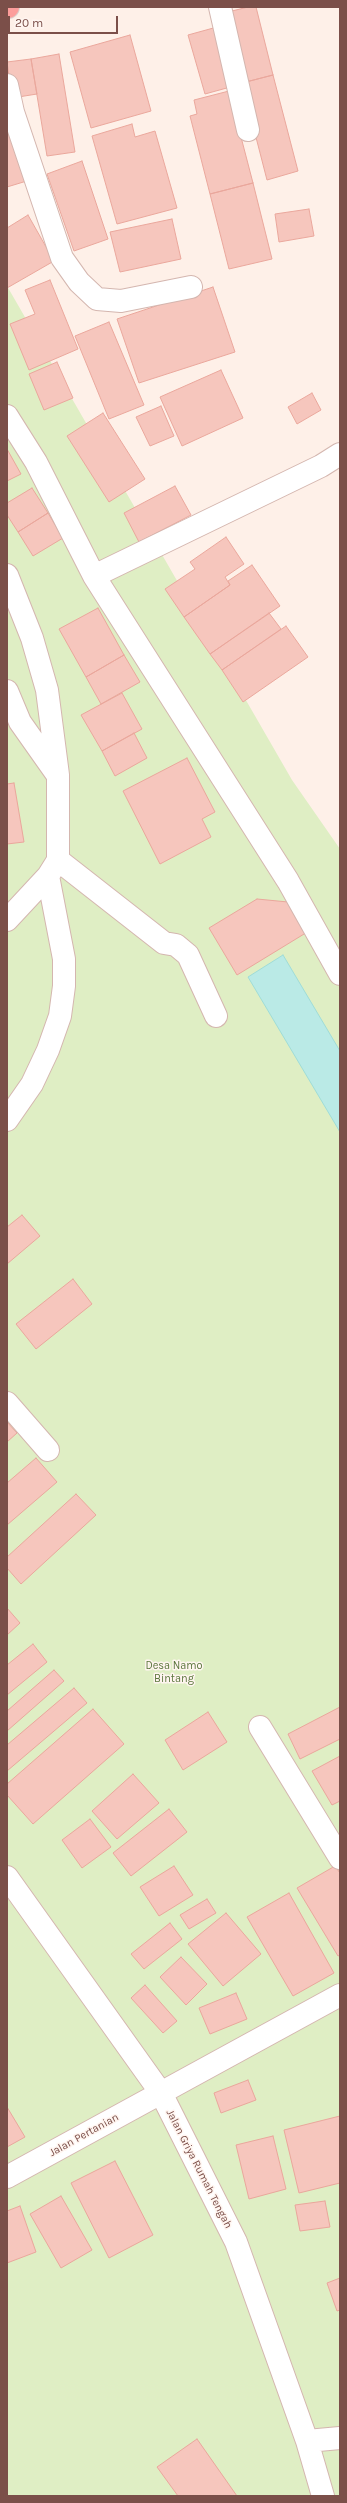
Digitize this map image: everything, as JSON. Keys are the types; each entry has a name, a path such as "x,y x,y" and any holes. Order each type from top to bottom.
{"street":[{"path":"220,7 248,130"},
{"path":"7,86 13,112 62,258 79,282 96,299 121,301 191,287"},
{"path":"7,416 36,462 94,576 288,881 340,974"},
{"path":"94,576 321,466 340,454"},
{"path":"7,575 32,638 47,690 58,775 53,868 64,959 64,986 60,1016 48,1050 32,1084 7,1120"},
{"path":"7,691 20,722 58,775"},
{"path":"7,920 53,868"},
{"path":"53,868 164,943 176,945 188,955 216,1016"},
{"path":"7,1403 48,1450"},
{"path":"260,1727 340,1858"},
{"name":"Jalan Griya Rumah Tengah","path":"7,1877 161,2093 236,2242 307,2441 323,2496"},
{"name":"Jalan Pertanian","path":"7,2177 340,1995"},
{"path":"307,2441 340,2438"}],"green space":[{"name":"Desa Namo Bintang","path":"7,286 292,780 340,849 340,2496 7,2496"}],"water":[{"path":"283,955 340,1051 340,1132 248,977"}],"building":[{"path":"248,7 256,7 273,75 242,83 224,13"},
{"path":"217,27 234,86 205,94 188,35"},
{"path":"130,35 151,111 91,128 70,52"},
{"path":"59,54 75,152 47,156 31,59"},
{"path":"31,59 37,94 12,98 7,62"},
{"path":"273,75 298,171 267,180 242,83"},
{"path":"229,91 253,183 210,194 190,116 197,114 194,100"},
{"path":"7,99 30,180 7,187"},
{"path":"132,124 135,137 155,131 177,208 117,224 92,136"},
{"path":"82,161 108,239 74,251 47,174"},
{"path":"253,183 272,259 229,269 210,194"},
{"path":"309,209 314,236 279,242 275,214"},
{"path":"28,215 54,261 7,288 7,228"},
{"path":"172,219 181,259 120,272 110,232"},
{"path":"50,280 78,349 29,370 10,324 35,314 25,290"},
{"path":"213,287 235,352 139,383 117,319"},
{"path":"109,322 144,405 109,419 75,336"},
{"path":"57,362 73,398 44,410 29,374"},
{"path":"221,370 243,418 182,446 160,397"},
{"path":"312,393 321,410 297,424 288,407"},
{"path":"161,406 174,436 150,446 136,417"},
{"path":"103,413 145,479 109,502 67,436"},
{"path":"7,449 21,474 7,481"},
{"path":"175,486 191,515 139,542 124,513"},
{"path":"32,488 48,513 18,532 7,515 7,503"},
{"path":"48,513 63,538 33,556 18,532"},
{"path":"226,537 244,564 225,577 230,585 184,617 165,589 195,569 190,562"},
{"path":"252,565 280,606 210,654 184,617 230,585 228,581"},
{"path":"98,608 124,655 86,677 59,629"},
{"path":"269,613 281,629 222,670 210,654"},
{"path":"286,626 308,657 243,702 222,670"},
{"path":"124,655 140,682 101,704 86,677"},
{"path":"122,693 142,729 102,751 81,715"},
{"path":"134,733 147,758 115,776 102,751"},
{"path":"187,758 215,812 202,819 211,837 160,864 123,791"},
{"path":"14,783 24,842 7,844 7,784"},
{"path":"257,899 288,902 309,931 237,975 209,928"},
{"path":"22,1215 40,1236 7,1264 7,1227"},
{"path":"73,1279 92,1304 36,1349 16,1324"},
{"path":"7,1422 17,1433 7,1442"},
{"path":"36,1458 57,1482 7,1525 7,1483"},
{"path":"76,1494 96,1515 21,1584 7,1568 7,1557"},
{"path":"7,1608 20,1623 7,1635"},
{"path":"33,1644 47,1662 7,1695 7,1665"},
{"path":"54,1670 64,1681 7,1731 7,1711"},
{"path":"74,1688 87,1703 7,1771 7,1745"},
{"path":"340,1707 340,1739 300,1759 288,1734"},
{"path":"93,1709 124,1744 33,1824 7,1795 7,1784"},
{"path":"208,1712 227,1742 183,1770 165,1740"},
{"path":"340,1756 340,1801 332,1805 312,1771"},
{"path":"133,1774 159,1803 117,1839 92,1811"},
{"path":"169,1809 187,1832 131,1876 113,1853"},
{"path":"90,1819 111,1847 82,1868 62,1840"},
{"path":"174,1866 193,1895 159,1916 140,1887"},
{"path":"335,1866 340,1873 340,1955 338,1956 297,1888"},
{"path":"289,1893 334,1973 293,1996 247,1917"},
{"path":"207,1899 216,1913 189,1929 180,1915"},
{"path":"226,1913 261,1954 223,1986 188,1944"},
{"path":"170,1923 182,1939 144,1969 131,1954"},
{"path":"181,1957 207,1984 186,2005 160,1977"},
{"path":"145,1985 177,2021 163,2033 131,1998"},
{"path":"236,1993 247,2019 210,2034 199,2008"},
{"path":"248,2080 256,2100 221,2113 214,2093"},
{"path":"7,2107 25,2137 7,2147"},
{"path":"340,2116 340,2183 299,2193 284,2130"},
{"path":"273,2136 286,2189 249,2199 236,2145"},
{"path":"115,2161 153,2235 109,2258 71,2183"},
{"path":"61,2196 92,2250 61,2268 30,2214"},
{"path":"325,2201 330,2227 300,2231 295,2205"},
{"path":"20,2206 36,2252 7,2263 7,2211"},
{"path":"340,2278 340,2310 337,2311 327,2283"},
{"path":"197,2439 237,2496 178,2496 157,2467"}]}
